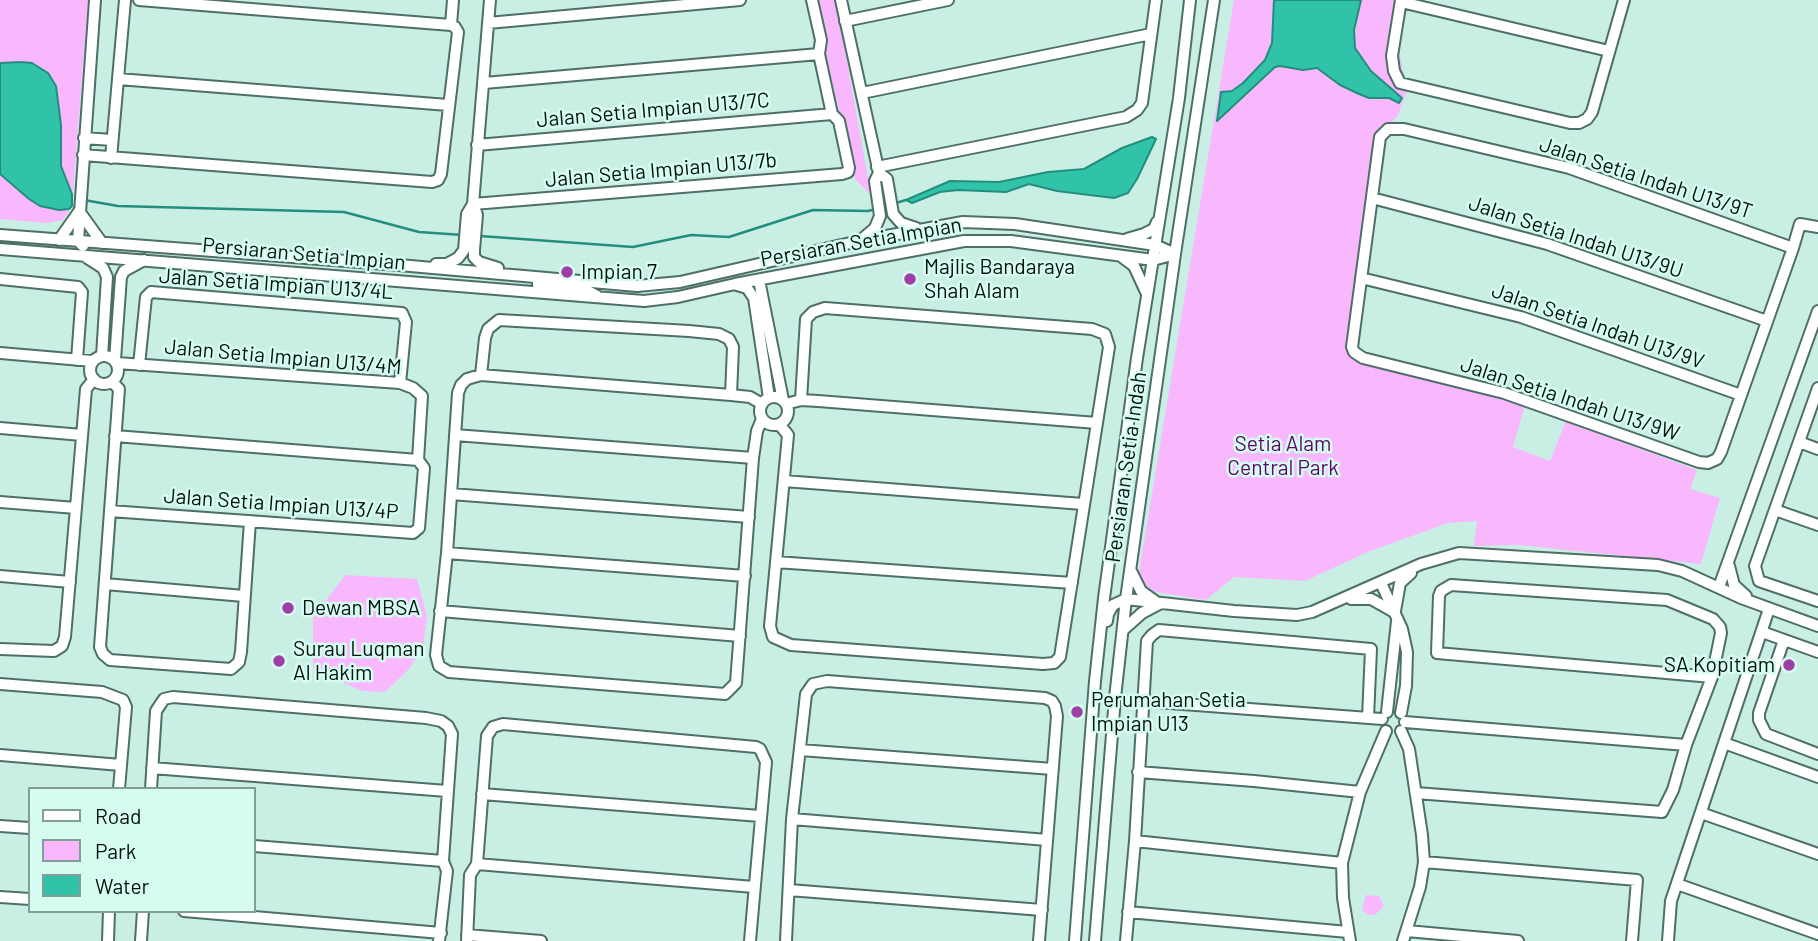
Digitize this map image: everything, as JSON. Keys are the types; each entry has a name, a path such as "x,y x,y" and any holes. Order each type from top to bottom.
{"street":[{"path":"94,0 78,241 104,257"},
{"path":"111,158 125,0"},
{"path":"83,155 432,182 438,180 441,174 458,32 455,27 139,0"},
{"path":"451,25 453,0"},
{"path":"489,0 473,204 477,215 471,222 469,244 479,262 531,277"},
{"path":"488,23 740,0"},
{"path":"812,0 821,40 819,54 832,114"},
{"path":"841,0 878,170 875,181 880,216 875,228 859,241"},
{"path":"845,21 948,0"},
{"path":"878,170 1126,117 1142,103 1156,0"},
{"name":"Persiaran Setia Indah","path":"1075,941 1104,598 1147,294 1179,98 1190,0"},
{"name":"Persiaran Setia Indah","path":"1095,941 1126,599 1214,0"},
{"path":"1609,51 1401,1 1392,57 1394,71 1400,83 1579,123 1587,119 1592,112 1624,0"},
{"path":"862,93 1151,34"},
{"path":"484,83 819,54"},
{"path":"118,79 448,105"},
{"name":"Jalan Setia Impian U13/7C","path":"477,145 832,114"},
{"name":"Jalan Setia Impian U13/7b","path":"473,204 842,174 848,172 849,167 839,121 832,114"},
{"name":"Jalan Setia Indah U13/9T","path":"1372,198 1380,137 1388,129 1404,129 1569,168 1793,248"},
{"path":"84,138 112,141"},
{"path":"878,170 887,179 893,214 901,223 920,229"},
{"path":"1361,278 1372,198"},
{"name":"Jalan Setia Indah U13/9U","path":"1372,198 1547,244 1767,321"},
{"path":"59,240 79,209"},
{"path":"79,209 102,243"},
{"path":"1121,241 1154,229 1159,219"},
{"name":"Persiaran Setia Impian","path":"0,235 637,286 680,282 859,241 963,222 1014,224 1155,245 1175,254"},
{"path":"1741,395 1800,225 1813,227 1818,236"},
{"name":"Persiaran Setia Impian","path":"0,249 644,301 667,299 964,241 1012,241 1153,260 1175,254"},
{"path":"398,265 447,264 458,258 469,244"},
{"path":"84,255 103,268 107,277 103,331 97,358 90,372 94,379 101,383 112,382 118,375 116,332 121,277 124,271 144,260"},
{"path":"1119,255 1134,266 1147,294"},
{"path":"680,282 746,272 759,280 763,299"},
{"path":"779,276 765,284 763,299 765,401 760,411 762,419 757,431 753,458 736,683 721,695 616,684 449,672 439,666 436,655 447,553 455,435 461,385 473,376 731,395 765,401 778,397 784,402 801,400 1097,423"},
{"path":"544,278 538,280 538,285 584,289 603,299"},
{"name":"Jalan Setia Indah U13/9W","path":"1361,278 1352,347 1354,352 1363,358 1504,393 1699,462 1708,463 1717,459 1741,395"},
{"name":"Jalan Setia Indah U13/9V","path":"1361,278 1521,317 1741,395"},
{"path":"0,279 78,287 82,292 77,360"},
{"path":"735,284 747,288 754,298 784,402 786,417 779,424 770,424 762,419"},
{"name":"Jalan Setia Impian U13/4L","path":"139,365 146,297 151,292 402,313 406,322 400,383"},
{"path":"779,424 788,435 770,626 773,637 791,645 1054,663 1059,657 1072,583 1109,347 1105,334 1092,329 825,308 813,312 806,319 801,400"},
{"path":"1719,587 1818,311"},
{"path":"481,375 485,338 492,324 499,320 689,331 719,334 729,339 733,346 731,395"},
{"path":"103,331 116,332"},
{"path":"0,354 116,361"},
{"name":"Jalan Setia Impian U13/4M","path":"116,361 139,365 400,383 413,388 422,396 418,460"},
{"path":"0,649 54,652 62,646 65,637 86,389 94,379"},
{"path":"112,382 119,389 100,647 103,654 110,660 222,670 231,669 239,662 250,521"},
{"path":"1818,388 1755,566 1759,581 1818,601"},
{"path":"0,428 82,435"},
{"path":"455,435 753,458"},
{"path":"115,436 418,460"},
{"path":"1799,442 1818,449"},
{"name":"Jalan Setia Impian U13/4P","path":"110,511 413,533 419,528 424,468 418,460"},
{"path":"783,481 1083,504"},
{"path":"451,494 749,517"},
{"path":"0,502 76,508"},
{"path":"1775,510 1818,525"},
{"path":"447,553 745,576"},
{"path":"1095,681 1102,668 1108,614 1113,605 1126,599 1297,615 1341,601 1421,564 1459,554 1658,565 1715,575 1728,563"},
{"path":"776,562 1072,583"},
{"path":"1728,563 1734,585 1766,608"},
{"path":"1403,722 1395,733 1386,731 1382,726 1400,583 1421,564"},
{"path":"1130,571 1141,591 1161,603"},
{"path":"1682,571 1766,608 1818,626"},
{"path":"0,576 70,582"},
{"path":"1381,583 1402,629 1407,652 1403,722 1416,793 1424,862 1420,887 1405,936 1518,941"},
{"path":"104,584 244,596"},
{"path":"1416,793 1662,812 1673,790 1686,745 1713,677 1721,634 1717,622 1667,600 1457,584 1441,591 1439,596 1435,650 1437,653 1713,677"},
{"path":"1341,601 1371,599 1396,616"},
{"path":"1123,630 1142,613 1161,603"},
{"path":"1668,941 1671,901 1762,632 1766,608"},
{"path":"440,611 740,636"},
{"path":"1126,941 1147,640 1152,635 1159,630 1371,649 1368,718"},
{"path":"1762,632 1818,652"},
{"path":"1784,640 1759,720 1766,734 1818,754"},
{"path":"786,941 792,819 806,694 813,684 827,681 1045,698 1055,706 1057,716 1039,941"},
{"path":"0,684 110,693 123,700 126,707 119,787"},
{"path":"151,787 156,711 160,702 173,697 426,718 449,726 452,734 443,861 447,871 440,937 204,913"},
{"path":"1143,701 1368,718 1385,716 1394,710 1403,722 1686,745"},
{"path":"541,941 467,938 470,875 477,864 487,736 493,727 503,724 756,747 763,753 766,762 750,941"},
{"path":"1128,912 1349,937 1343,898 1342,863 1360,792 1386,731"},
{"path":"1724,743 1818,776"},
{"path":"800,750 1053,769"},
{"path":"0,755 121,765"},
{"path":"152,768 447,791"},
{"path":"1138,772 1254,780 1360,792"},
{"path":"482,794 760,816"},
{"path":"1701,813 1818,854"},
{"path":"792,819 1047,840"},
{"path":"0,826 28,828"},
{"path":"1135,841 1342,863"},
{"path":"256,846 443,861"},
{"path":"1424,862 1637,880 1632,941"},
{"path":"477,864 754,887"},
{"path":"1677,884 1818,934"},
{"path":"789,890 1042,910"},
{"path":"0,897 28,899"},
{"path":"108,941 109,913"},
{"path":"141,941 143,913"}],"green space":[{"path":"0,0 88,0 72,206 63,220 47,223 0,219"},
{"path":"813,0 836,0 871,195 855,179"},
{"name":"Setia Alam Central Park","path":"1234,0 1274,0 1272,43 1265,60 1243,83 1232,91 1221,92 1218,120 1275,66 1322,70 1349,90 1369,98 1402,97 1371,71 1355,48 1354,38 1361,0 1398,0 1394,26 1407,91 1397,117 1383,131 1353,355 1526,402 1513,447 1550,461 1566,421 1697,470 1690,489 1720,498 1701,564 1518,545 1474,546 1477,521 1448,523 1370,551 1305,581 1234,577 1206,600 1155,592 1146,585 1139,572"},
{"path":"345,575 417,579 427,616 423,647 409,669 385,692 362,691 313,669 313,618"},
{"path":"1366,895 1379,896 1384,906 1375,915 1369,915 1362,910"}],"water":[{"path":"1274,0 1361,0 1354,30 1355,48 1371,71 1402,98 1399,103 1389,98 1369,98 1359,94 1340,85 1317,68 1303,70 1280,66 1275,67 1217,121 1221,92 1232,91 1243,83 1265,60 1272,43"},
{"path":"0,63 32,63 48,73 56,86 61,125 61,166 72,194 72,206 69,209 40,206 0,174"},
{"path":"1152,137 1156,139 1137,179 1128,193 1114,198 1057,191 1029,184 1006,192 958,190 940,192 912,203 906,200 950,181 999,182 1048,172 1084,169 1122,148"}],"waterway":[{"path":"84,200 118,206 344,212 419,232 463,235"},
{"path":"896,203 906,200"},
{"path":"480,236 633,247 691,235 729,237 813,210 876,209"}],"place":[{"name":"Impian 7","path":"567,272"},
{"name":"Majlis Bandaraya Shah Alam","path":"910,279"},
{"name":"Dewan MBSA","path":"288,608"},
{"name":"Surau Luqman Al Hakim","path":"279,661"},
{"name":"SA Kopitiam","path":"1789,665"},
{"name":"Perumahan Setia Impian U13","path":"1077,712"}]}
